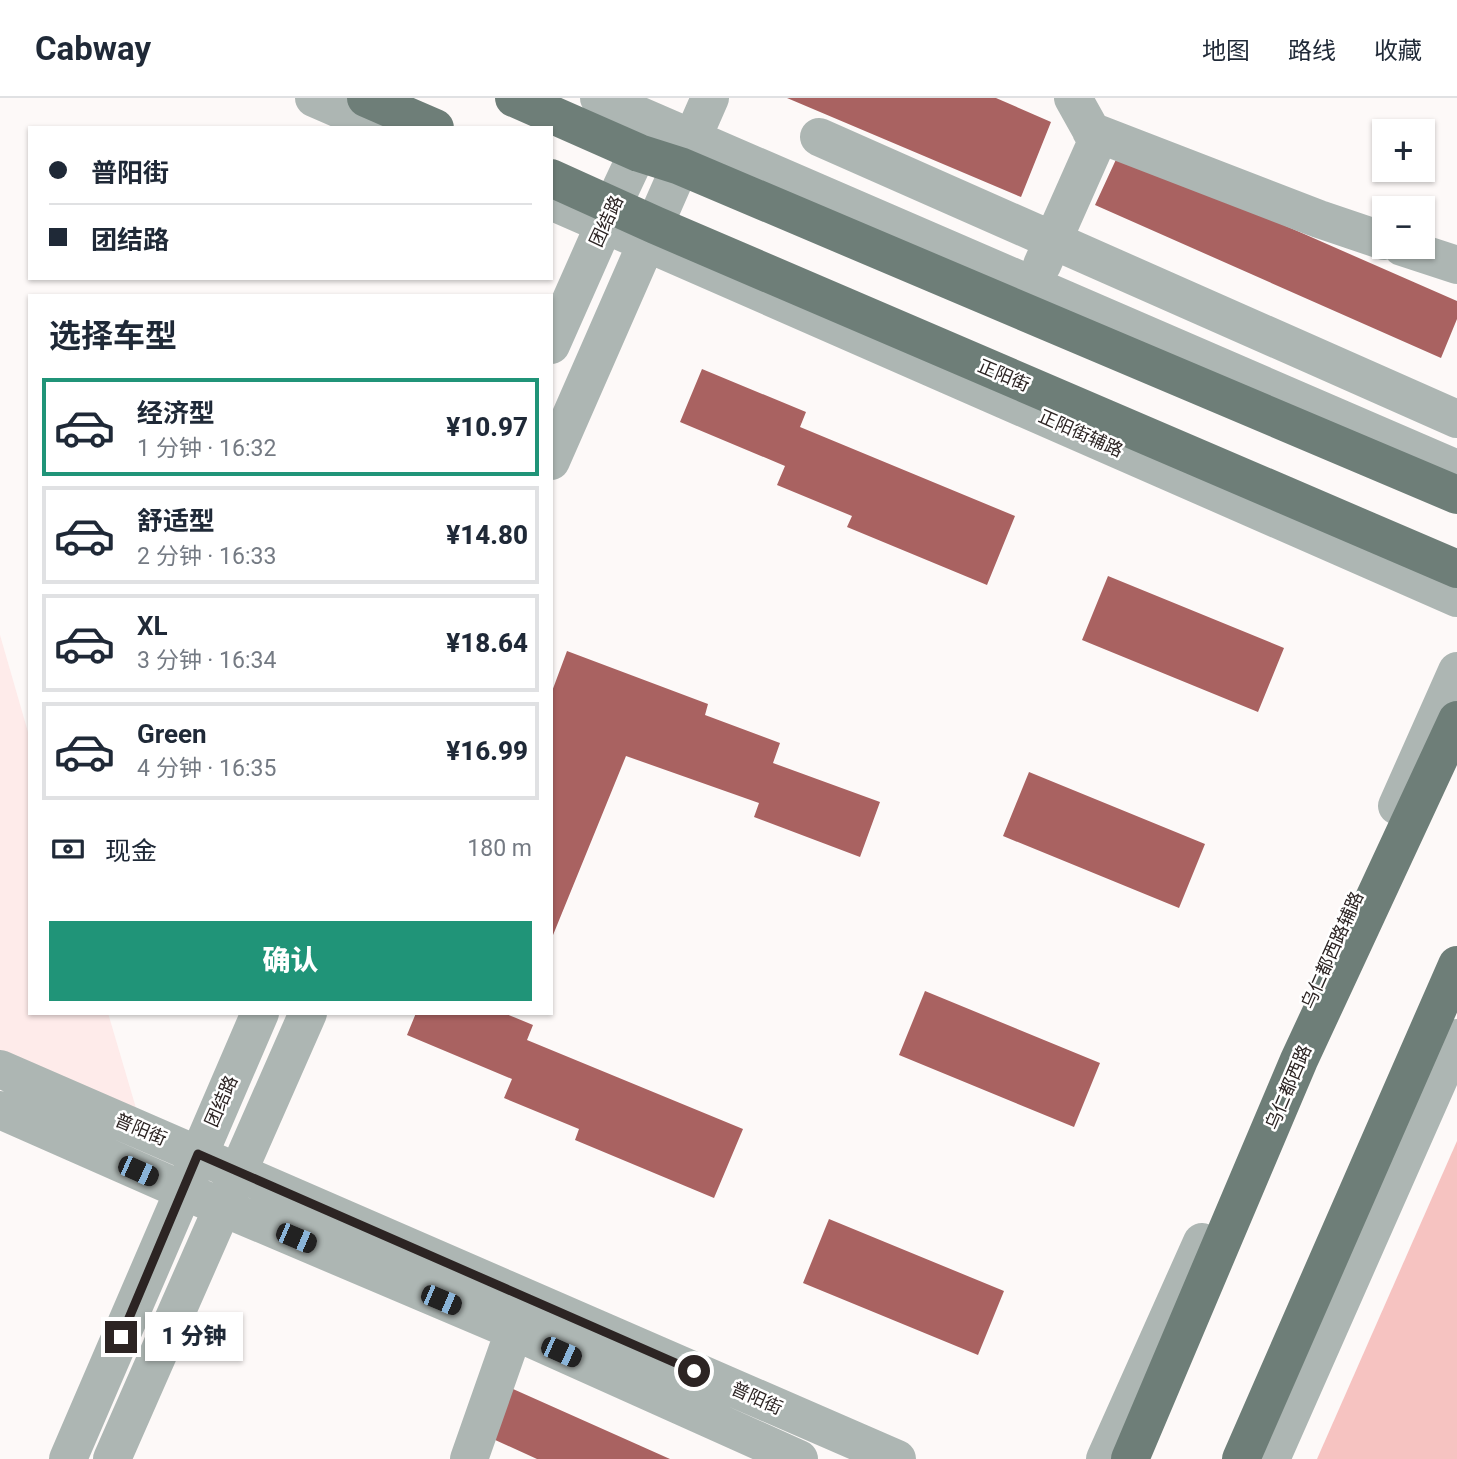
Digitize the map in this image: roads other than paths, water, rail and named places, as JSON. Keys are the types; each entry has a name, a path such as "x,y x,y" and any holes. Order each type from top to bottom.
{"main road":[{"path":"366,98 430,126"},
{"path":"514,98 652,124 686,152 1457,495"},
{"name":"正阳街","path":"553,179 608,215 651,234 1457,569"},
{"name":"乌仁都西路","path":"1130,1459 1299,1060 1457,720"},
{"path":"1241,1459 1457,965"}],"street":[{"path":"314,98 378,126"},
{"path":"599,98 652,124"},
{"path":"553,456 710,98"},
{"path":"1033,286 1097,141 1082,114"},
{"path":"1082,114 1319,219 1372,237"},
{"name":"团结路","path":"553,340 608,215 652,124"},
{"path":"819,138 1457,419"},
{"path":"686,152 1033,286 1457,469"},
{"path":"553,201 608,215"},
{"name":"正阳街辅路","path":"651,234 1457,598"},
{"path":"1435,258 1457,265"},
{"name":"乌仁都西路辅路","path":"1105,1459 1457,671"},
{"name":"团结路","path":"68,1459 259,1015"},
{"path":"113,1459 307,1015"},
{"path":"1271,1459 1457,1038"},
{"name":"普阳街","path":"0,1069 897,1459"},
{"path":"0,1110 514,1331 799,1459"},
{"path":"468,1459 514,1331"}]}
